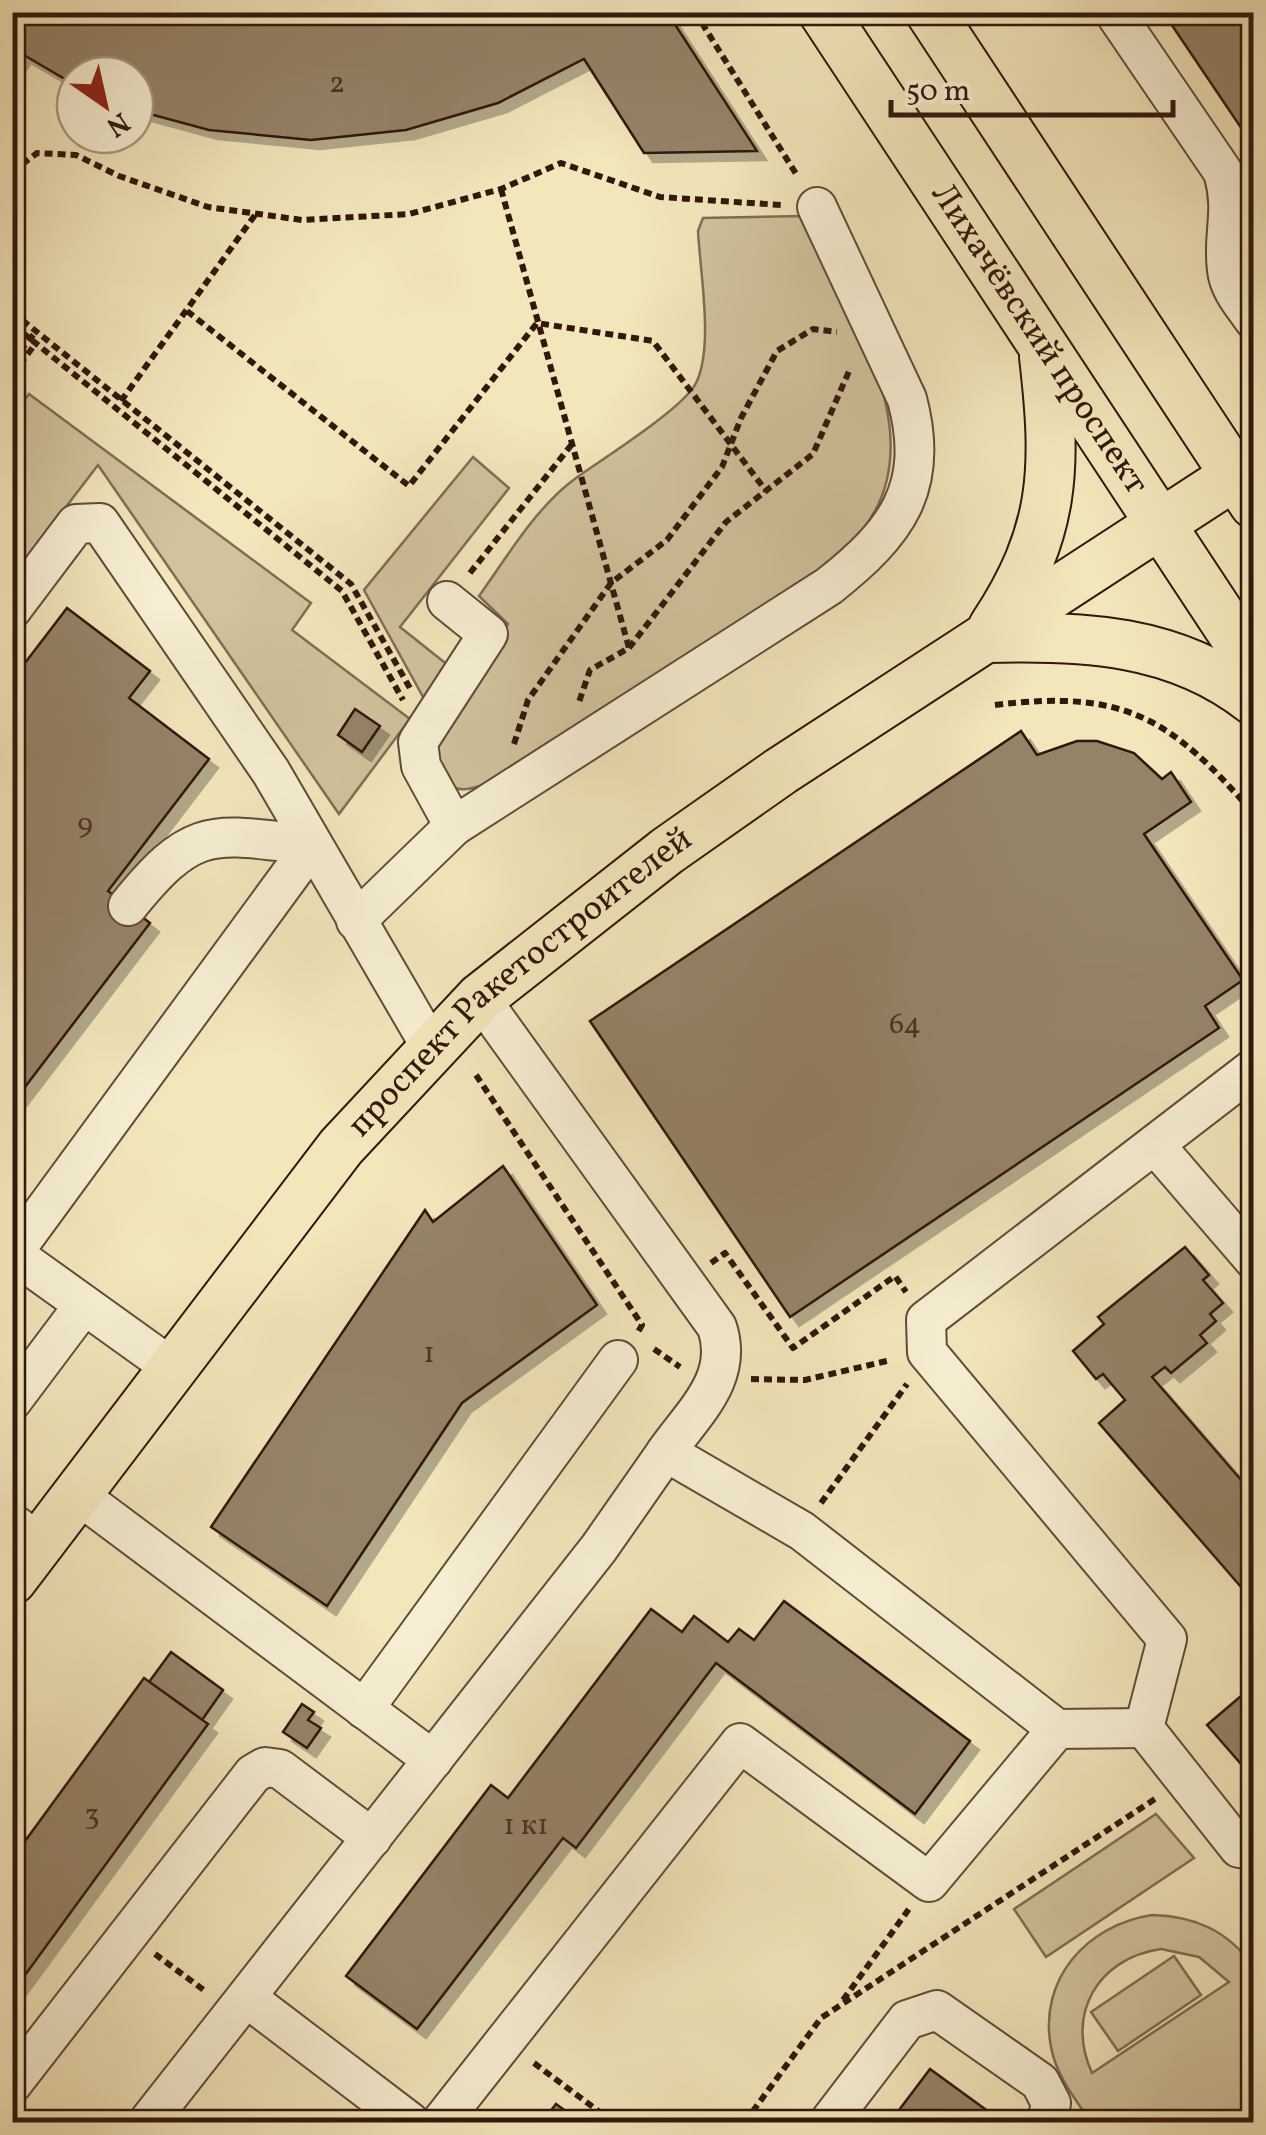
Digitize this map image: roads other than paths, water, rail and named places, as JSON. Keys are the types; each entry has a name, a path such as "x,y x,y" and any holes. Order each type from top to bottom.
{"main road":[{"name":"Лихачёвский проспект","path":"823,12 1158,526 1254,666"},
{"path":"930,12 1244,490"},
{"path":"986,638 1018,588 1043,530 1052,474 1043,350"},
{"name":"проспект Ракетостроителей","path":"22,1549 77,1494 341,1147 480,998 686,838 986,638 1158,526 1244,490"},
{"path":"986,638 1071,635 1136,645 1188,663 1254,701"}],"lane":[{"path":"1114,12 1223,172 1232,201 1226,268 1232,289 1254,320"},
{"path":"356,920 454,826 829,586 876,549 890,532 909,492 915,434 907,399 866,334 817,208"},
{"path":"12,609 76,524 100,524 270,772 431,1047"},
{"path":"447,601 488,634 425,727 418,754 454,826"},
{"path":"128,906 160,866 182,848 234,836 312,845"},
{"path":"171,1367 13,1253 312,845"},
{"path":"148,2122 599,1548 718,1378 725,1351 716,1326 480,998"},
{"path":"1144,1728 1167,1639 929,1344 1155,1145 1254,1068"},
{"path":"1155,1145 1254,1260"},
{"path":"12,1401 84,1305"},
{"path":"364,1709 627,1347"},
{"path":"666,1452 802,1531 1057,1729 1144,1728"},
{"path":"77,1494 434,1760"},
{"path":"1144,1728 1240,1848 1254,1850"},
{"path":"442,2122 740,1743 929,1882 1057,1729"},
{"path":"12,2084 253,1774 266,1767 280,1769 372,1838"},
{"path":"240,2005 410,2122"},
{"path":"828,2122 907,2020 936,2010 1040,2082 1051,2103 1048,2122"}]}
